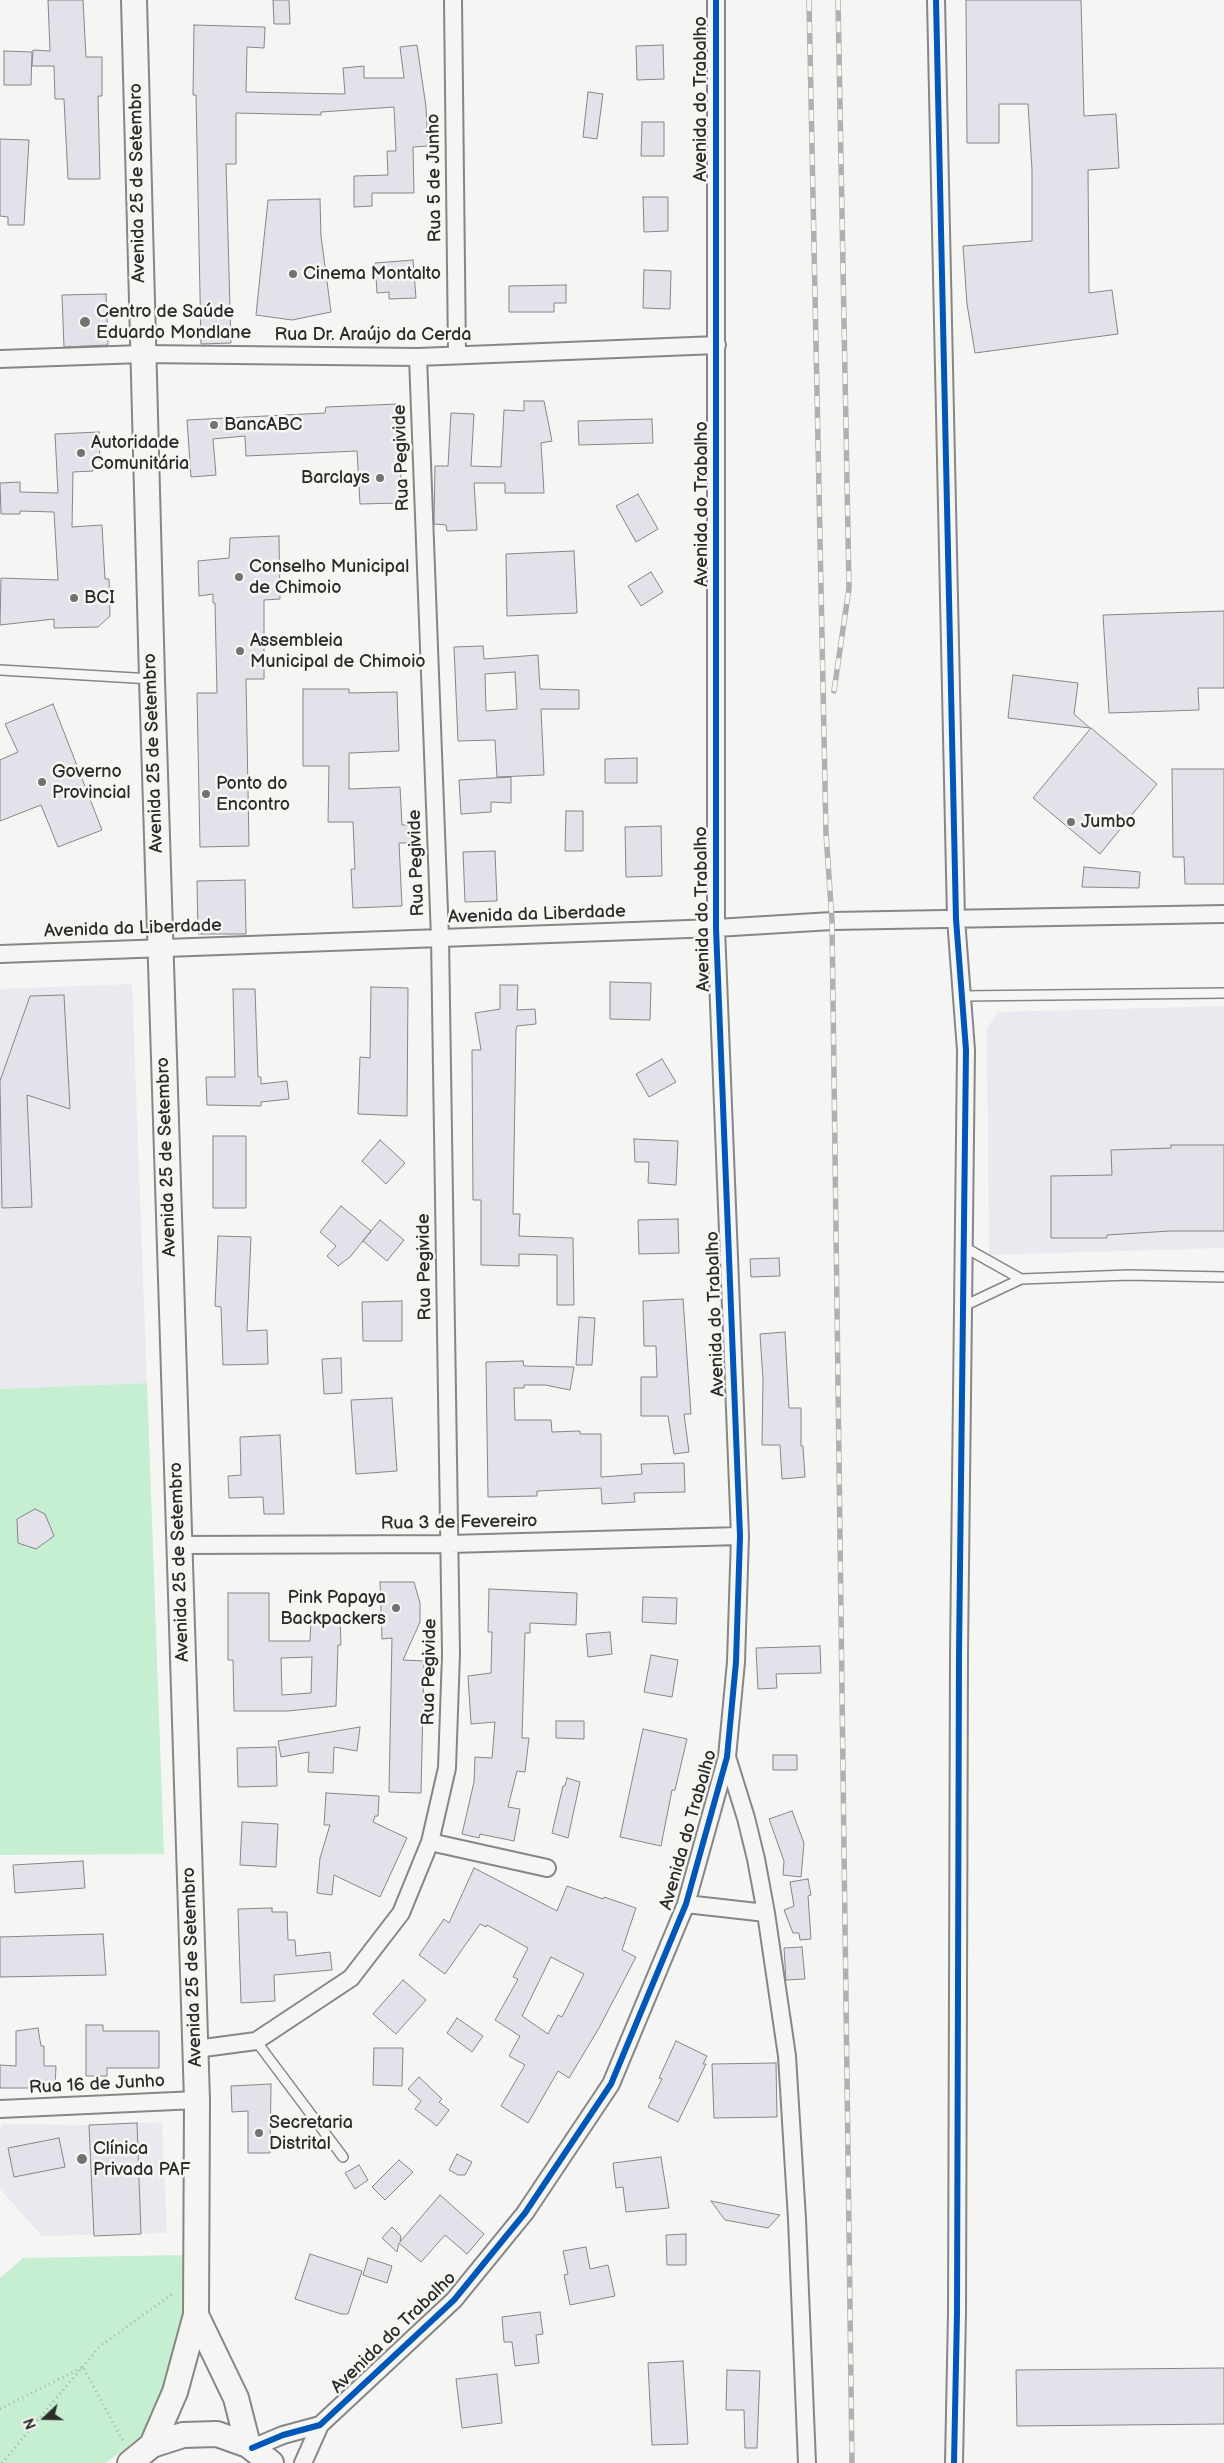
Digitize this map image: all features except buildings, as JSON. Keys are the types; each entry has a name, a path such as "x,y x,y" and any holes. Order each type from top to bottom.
{"street":[{"name":"Avenida 25 de Setembro","path":"134,0 142,354 197,2100 196,2315 175,2392 152,2445"},
{"name":"Rua 5 de Junho","path":"453,0 457,355"},
{"name":"Avenida do Trabalho","path":"303,2463 320,2425 454,2300 525,2213 612,2084 686,1904 727,1757 736,1662 740,1536 716,928 716,0"},
{"path":"936,0 956,919 966,1050 958,1664 957,2313 954,2463"},
{"name":"Rua Dr. Araújo da Cerda","path":"0,359 142,354 418,357 717,345"},
{"name":"Rua Pegivide","path":"196,2049 256,2041 351,1978 401,1913 430,1842 447,1768 451,1654 440,938 418,357"},
{"name":"Avenida da Liberdade","path":"0,954 716,928 832,921 1224,914"},
{"name":"Rua 3 de Fevereiro","path":"179,1545 450,1544 740,1536"},
{"path":"727,1757 746,1818 766,1913 788,2056 807,2463"},
{"path":"430,1842 547,1868"},
{"path":"686,1904 766,1913"},
{"name":"Rua 16 de Junho","path":"0,2109 197,2100"},
{"name":"Avenida 25 de Setembro","path":"196,2315 236,2398 250,2447"},
{"name":"Avenida do Trabalho","path":"250,2447 283,2435 320,2425"},
{"path":"132,2461 152,2445 183,2434 216,2434 250,2447 271,2463"}],"lane":[{"path":"0,670 152,679"},
{"path":"962,996 1224,994"},
{"path":"964,1247 1021,1279"},
{"path":"964,1306 1021,1279 1129,1275 1224,1277"},
{"path":"256,2041 342,2156"}],"path":[{"path":"2,2463 100,2346 196,2278"},
{"path":"0,2409 83,2367"},
{"path":"83,2367 132,2461"}],"shaded area":[{"path":"132,984 147,1383 0,1389 0,989"},
{"path":"1224,1006 1224,1248 989,1255 987,1028 998,1012"},
{"name":"Clínica Privada PAF","path":"162,2122 167,2233 42,2236 0,2189 0,2128 4,2124 89,2125"}],"green space":[{"path":"147,1383 164,1854 0,1855 0,1389"},
{"path":"184,2255 181,2364 163,2405 142,2435 106,2463 0,2463 0,2278 23,2258"}],"railway":[{"path":"809,0 826,833 832,921 852,2463"},
{"path":"834,691 849,588 838,0"}],"cycle path":[{"path":"252,2448 283,2435 320,2425 454,2300 525,2213 611,2084 686,1904 727,1757 736,1662 740,1536 716,928 716,0"},
{"path":"936,0 956,919 966,1050 959,1654 957,2313 954,2463"}],"place":[{"name":"Cinema Montalto","path":"293,274"},
{"name":"Centro de Saúde Eduardo Mondlane","path":"85,322"},
{"name":"BancABC","path":"214,425"},
{"name":"Autoridade Comunitária","path":"81,453"},
{"name":"Barclays","path":"380,478"},
{"name":"Conselho Municipal de Chimoio","path":"239,577"},
{"name":"BCI","path":"74,598"},
{"name":"Assembleia Municipal de Chimoio","path":"240,651"},
{"name":"Governo Provincial","path":"42,782"},
{"name":"Ponto do Encontro","path":"206,794"},
{"name":"Jumbo","path":"1071,822"},
{"name":"Pink Papaya Backpackers","path":"396,1608"},
{"name":"Secretaria Distrital","path":"259,2133"},
{"name":"Clínica Privada PAF","path":"82,2159"}]}
